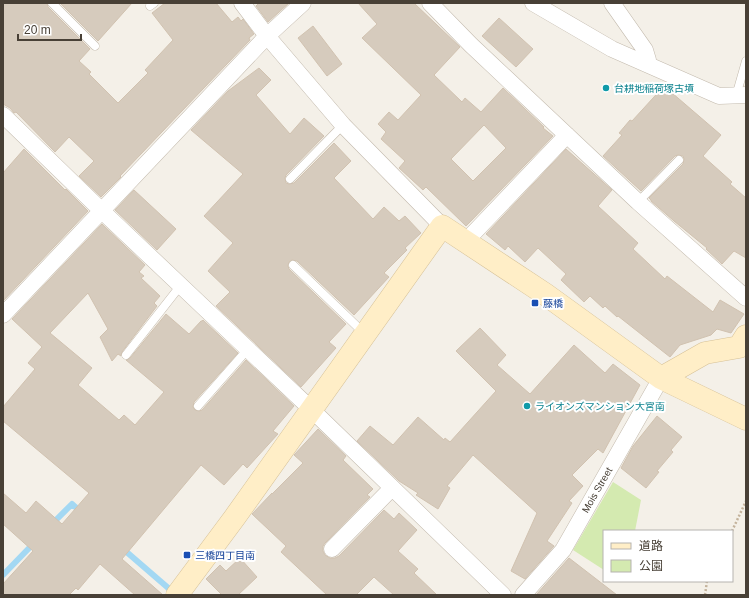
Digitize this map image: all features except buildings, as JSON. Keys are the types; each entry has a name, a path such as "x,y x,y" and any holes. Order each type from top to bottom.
{"street":[{"path":"242,3 267,36 343,125 442,226 545,294 661,378 746,419"},
{"path":"3,315 267,36 303,3"},
{"path":"430,3 471,45 638,202 746,298"},
{"path":"533,3 612,49 718,96 741,96"},
{"path":"612,3 645,50 648,60 647,64"},
{"path":"3,115 311,409 503,595"},
{"path":"465,242 567,135"},
{"path":"177,595 235,517 442,226"},
{"path":"661,378 705,353 739,348 746,336"},
{"name":"Mois Street","path":"523,595 563,550 661,378"},
{"path":"332,550 392,488"}],"lane":[{"path":"52,3 95,46"},
{"path":"741,96 746,61"},
{"path":"290,179 343,125"},
{"path":"638,202 679,160"},
{"path":"293,265 365,334"},
{"path":"126,355 180,285"},
{"path":"198,406 248,349"}],"path":[{"path":"732,530 746,501"},
{"path":"704,595 707,582"}],"green space":[{"path":"613,482 641,500 635,530 603,530 603,569 573,550"}],"waterway":[{"path":"51,525 72,504 82,513"},
{"path":"3,575 34,543"},
{"path":"122,548 174,593"}],"place":[{"name":"台耕地稲荷塚古墳","path":"606,88"},
{"name":"藤橋","path":"535,303"},
{"name":"ライオンズマンション大宮南","path":"527,406"},
{"name":"三橋四丁目南","path":"187,555"}]}
